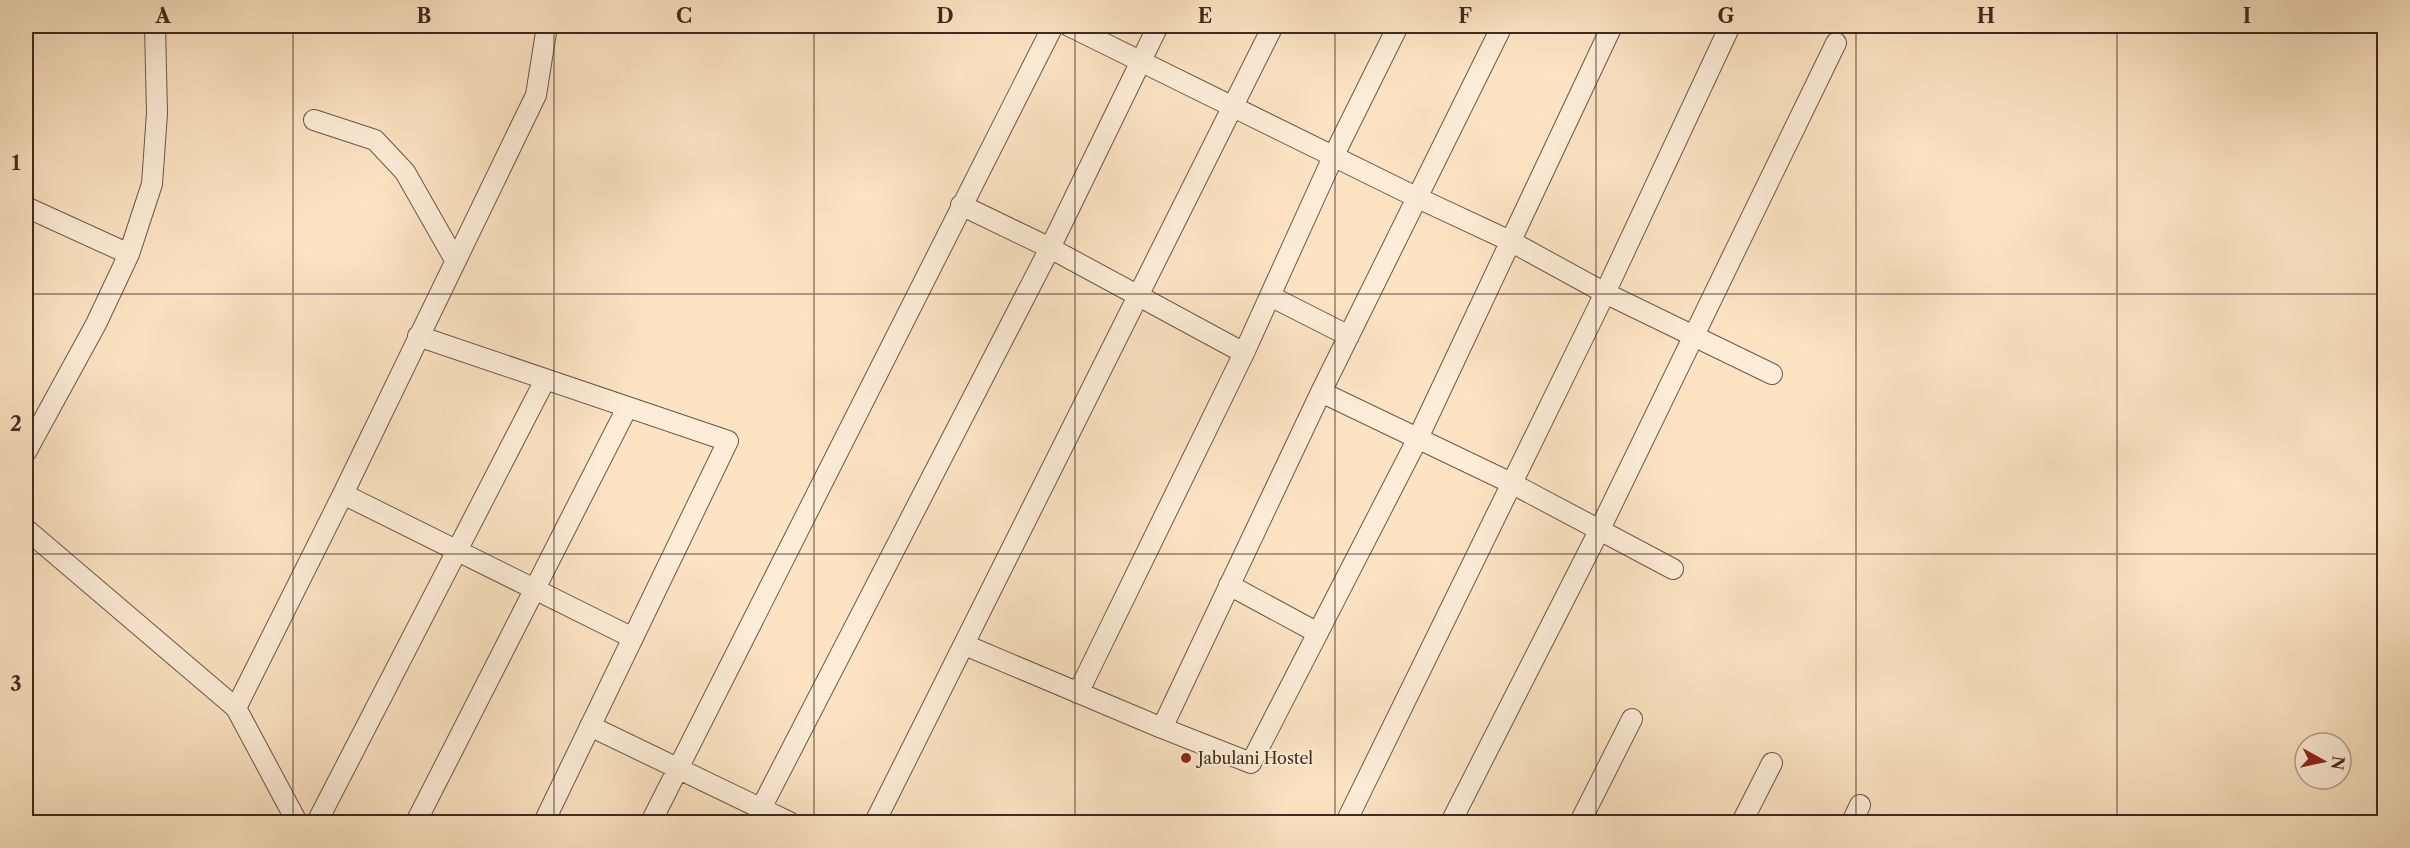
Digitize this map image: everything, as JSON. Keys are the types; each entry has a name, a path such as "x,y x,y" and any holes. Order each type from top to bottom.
{"lane":[{"path":"26,452 96,324 129,254 152,184 157,113 155,26"},
{"path":"236,708 343,494 536,94 547,26"},
{"path":"651,822 1053,26"},
{"path":"1069,26 1140,59 1333,157 1510,241 1605,293 1772,374"},
{"path":"758,816 1050,248 1158,26"},
{"path":"874,822 965,645 1273,26"},
{"path":"1078,693 1244,353 1333,157 1398,26"},
{"path":"1162,728 1321,392 1502,26"},
{"path":"965,645 1251,763 1418,438 1612,26"},
{"path":"1346,822 1605,293 1730,26"},
{"path":"1451,822 1600,529 1836,42"},
{"path":"314,120 375,140 405,172 455,260"},
{"path":"961,205 1050,248 1244,353"},
{"path":"26,207 129,254"},
{"path":"1270,296 1349,336"},
{"path":"418,336 728,441 544,822"},
{"path":"317,822 545,380"},
{"path":"1321,392 1511,483 1673,569"},
{"path":"416,822 627,408"},
{"path":"343,494 633,638"},
{"path":"26,529 236,708 297,822"},
{"path":"1229,585 1318,633"},
{"path":"1580,822 1632,719"},
{"path":"591,726 678,768 758,816 789,822"},
{"path":"1742,822 1772,763"},
{"path":"1852,822 1860,805"}],"place":[{"name":"Jabulani Hostel","path":"1186,758"}]}
